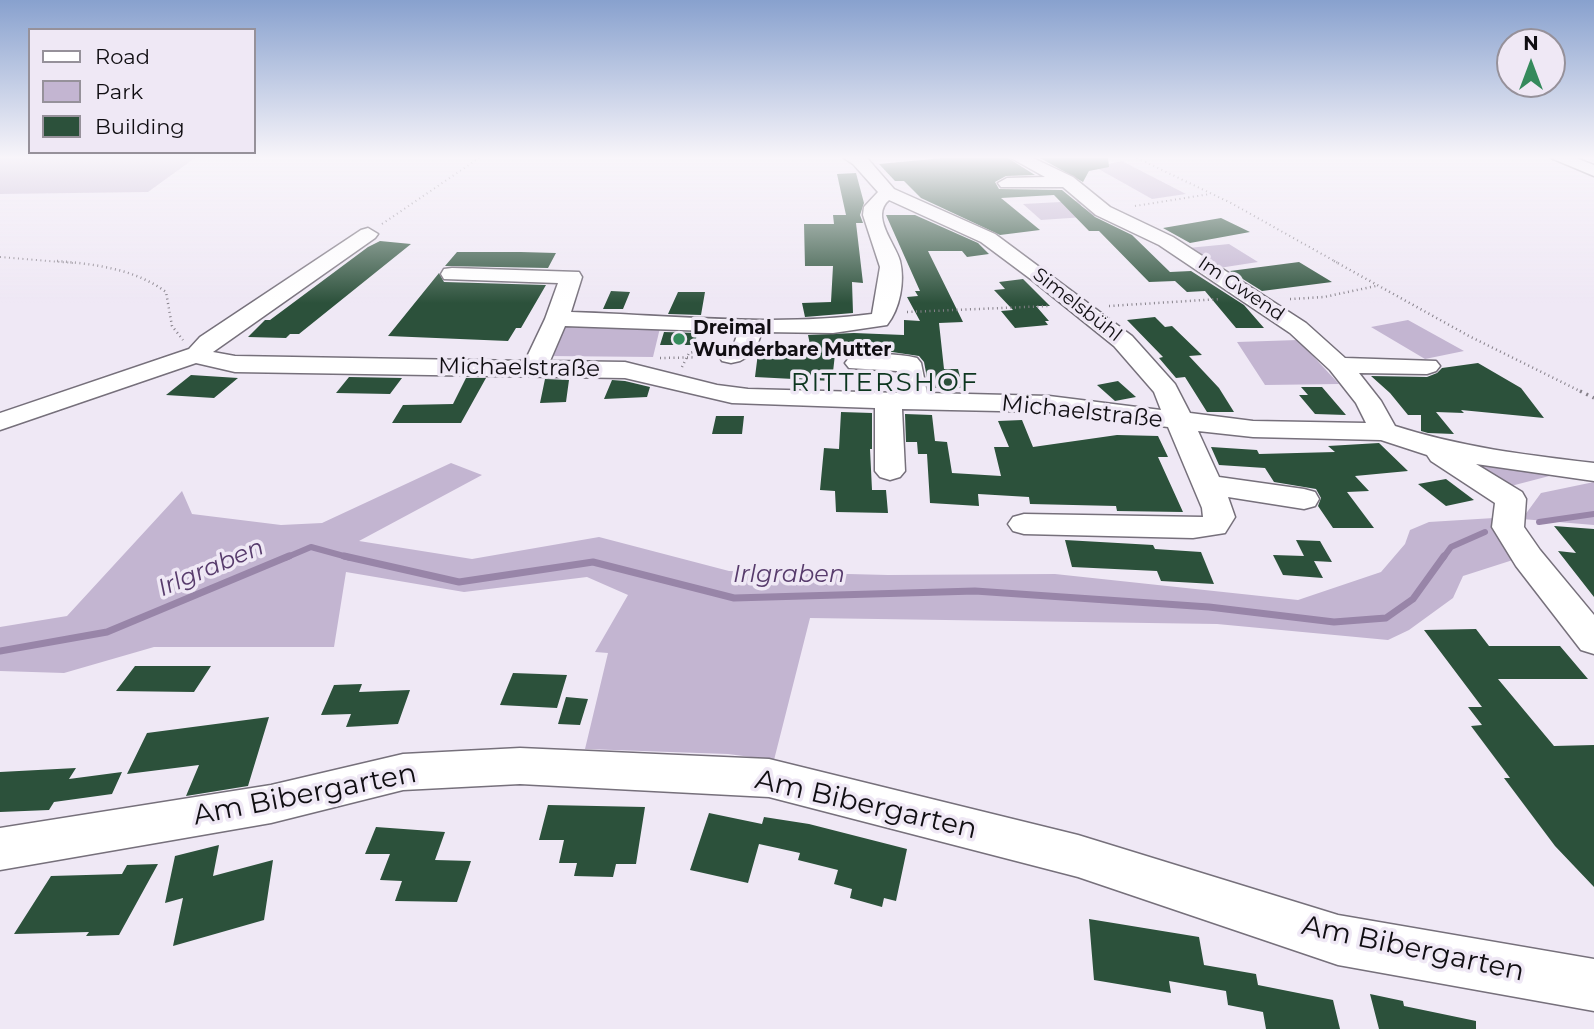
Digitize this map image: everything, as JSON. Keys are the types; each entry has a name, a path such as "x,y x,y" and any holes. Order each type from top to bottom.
{"street":[{"path":"556,319 751,325 847,325 879,320 884,313 891,270 886,249 874,231 873,212 876,206"},
{"name":"Simelsbühl","path":"917,206 988,238 1079,305 1129,347 1166,390 1218,508 1222,536 1024,524"},
{"name":"Im Gwend","path":"1097,206 1167,241 1298,328 1339,365 1368,401 1384,432"},
{"path":"0,422 198,354 209,342 368,234"},
{"path":"452,274 571,276 535,367"},
{"path":"731,356 745,348 751,325"},
{"path":"847,325 850,353 890,402"},
{"name":"Michaelstraße","path":"198,354 208,359 235,364 625,370 728,396 1049,404 1253,429 1384,432 1427,446 1515,463 1591,472"},
{"path":"858,363 908,363 890,402 890,471"},
{"path":"1339,365 1427,366"},
{"path":"1427,446 1511,499"},
{"path":"1511,499 1531,488 1591,472"},
{"path":"1206,484 1304,499"},
{"path":"1511,499 1508,527 1528,558 1594,640"},
{"name":"Am Bibergarten","path":"0,849 271,804 403,772 520,766 769,778 1078,856 1338,940 1594,985"}],"path":[{"path":"368,234 409,206"},
{"path":"1103,211 1135,206"},
{"path":"1234,206 1469,336 1594,398"},
{"path":"0,257 80,264 149,280 166,292 172,326 198,354"},
{"path":"884,313 1079,305"}],"green space":[{"path":"1025,206 1082,206 1099,216 1041,220"},
{"path":"1229,244 1258,262 1219,268 1188,248"},
{"path":"1408,320 1464,351 1425,359 1371,327"},
{"path":"600,323 599,328 607,328 609,323 660,328 653,357 549,356 562,327"},
{"path":"1298,340 1339,384 1265,385 1237,342"},
{"path":"451,463 482,475 359,541 472,559 599,537 729,571 888,575 1055,574 1298,600 1381,572 1405,544 1410,530 1429,522 1494,518 1496,534 1516,559 1463,576 1453,598 1409,630 1388,640 1217,624 810,618 774,760 728,754 585,749 608,653 595,652 628,595 587,577 464,592 346,572 334,647 154,647 64,673 0,671 0,627 67,616 182,491 192,514 281,525 322,523"},
{"path":"1475,463 1557,474 1511,486 1500,484"},
{"path":"1594,482 1594,525 1522,519 1541,493"}],"building":[{"path":"844,206 863,206 860,215 863,223 856,223 863,283 852,282 853,313 805,317 802,303 831,302 833,266 805,266 804,224 834,224 833,215 846,215"},
{"path":"938,206 1011,206 1040,230 1000,235"},
{"path":"1065,206 1082,206 1095,217 1132,235 1170,272 1191,271 1244,305 1264,328 1236,328 1205,291 1187,292 1175,281 1149,282 1099,231 1089,231"},
{"path":"886,215 915,215 978,243 989,254 967,257 962,251 928,251 963,322 939,323 944,369 958,369 963,388 929,388 924,362 919,356 892,352 835,354 832,381 755,377 758,353 812,354 808,335 904,335 904,320 920,321 907,297 918,296 915,291 920,291"},
{"path":"1221,218 1250,232 1190,243 1163,228"},
{"path":"380,241 411,244 299,334 290,334 286,338 248,337 265,320 270,320 368,247"},
{"path":"457,252 556,253 548,268 445,266"},
{"path":"1299,262 1332,282 1262,291 1230,271"},
{"path":"439,273 444,282 546,285 521,328 516,328 508,341 388,336"},
{"path":"1023,279 1050,306 1036,306 1049,321 1045,321 1048,325 1015,328 1001,311 1013,310 994,290 1005,289 999,282"},
{"path":"611,291 630,292 623,309 603,309"},
{"path":"678,292 705,292 701,315 668,314"},
{"path":"1155,317 1165,327 1172,326 1202,355 1189,356 1219,388 1234,412 1207,412 1185,377 1176,378 1159,358 1163,357 1127,320"},
{"name":"Dreimal Wunderbare Mutter","path":"664,332 697,333 695,345 660,345"},
{"path":"1478,363 1521,388 1544,418 1461,410 1464,413 1436,412 1454,434 1428,433 1421,431 1421,415 1408,415 1371,376 1427,377 1442,368"},
{"path":"191,375 238,378 214,398 166,395"},
{"path":"349,377 402,378 390,394 336,393"},
{"path":"466,378 486,378 461,423 392,423 403,405 453,404"},
{"path":"545,379 569,380 566,402 540,403"},
{"path":"612,380 650,387 647,397 604,399"},
{"path":"1118,381 1136,397 1115,401 1097,385"},
{"path":"1301,387 1322,387 1346,415 1315,414 1299,395 1308,395"},
{"path":"841,412 872,413 872,490 886,490 888,513 836,512 835,491 820,490 824,448 839,449"},
{"path":"905,414 932,415 935,441 947,442 952,473 1001,476 994,447 1009,447 998,421 1022,420 1033,447 1117,435 1158,436 1168,457 1158,457 1183,512 1117,511 1116,506 1030,504 1029,497 978,494 979,506 930,503 927,454 918,454 917,442 906,442"},
{"path":"716,416 744,416 742,434 712,434"},
{"path":"1379,443 1408,471 1355,476 1369,491 1347,492 1374,528 1333,528 1318,506 1321,498 1316,489 1274,482 1265,468 1219,465 1211,447 1257,450 1259,454 1335,452 1328,446"},
{"path":"1446,479 1474,500 1446,506 1418,484"},
{"path":"1554,526 1594,529 1594,597 1558,551 1576,553"},
{"path":"1065,540 1153,545 1155,549 1201,552 1214,584 1161,581 1157,571 1072,567"},
{"path":"1296,540 1320,541 1332,562 1314,561 1323,578 1283,575 1273,555 1304,556"},
{"path":"1476,629 1489,646 1560,646 1588,679 1498,679 1554,746 1594,745 1594,887 1555,846 1504,778 1510,778 1471,726 1482,725 1468,707 1482,707 1424,630"},
{"path":"135,666 211,666 194,692 116,691"},
{"path":"513,673 567,675 557,708 500,705"},
{"path":"362,684 359,692 410,690 398,724 346,727 351,714 321,715 334,685"},
{"path":"566,697 588,699 580,725 558,724"},
{"path":"269,717 248,786 186,796 199,765 127,774 147,733"},
{"path":"76,768 69,779 122,772 112,794 54,802 49,810 0,812 0,772"},
{"path":"548,805 645,807 636,864 616,864 613,877 574,876 577,863 559,863 564,840 539,840"},
{"path":"709,813 762,824 764,817 809,824 907,849 896,901 884,898 882,907 850,898 852,889 834,884 838,870 798,860 800,853 759,844 748,883 690,870"},
{"path":"376,827 445,832 435,860 471,861 457,902 395,901 402,881 380,880 390,854 365,854"},
{"path":"219,845 213,876 273,860 264,920 173,946 183,898 165,903 175,856"},
{"path":"158,864 119,935 86,936 89,932 14,934 51,876 122,874 127,865"},
{"path":"1089,919 1199,937 1204,965 1256,974 1258,985 1333,1000 1340,1029 1266,1029 1263,1012 1228,1005 1226,991 1169,981 1171,993 1094,980"},
{"path":"1370,994 1403,1001 1404,1006 1476,1021 1476,1029 1379,1029"}],"waterway":[{"name":"Irlgraben","path":"1539,522 1594,514"},
{"name":"Irlgraben","path":"1443,558 1451,547 1485,532"},
{"name":"Irlgraben","path":"285,558 311,547 351,558"},
{"name":"Irlgraben","path":"0,651 107,632 289,556"},
{"name":"Irlgraben","path":"344,556 459,582 593,562 734,598 975,591 1209,607 1334,622 1386,618 1413,599 1444,556"}],"place":[{"name":"Dreimal Wunderbare Mutter","path":"679,339"}],"district":[{"name":"RITTERSHOF","path":"885,383"}]}
